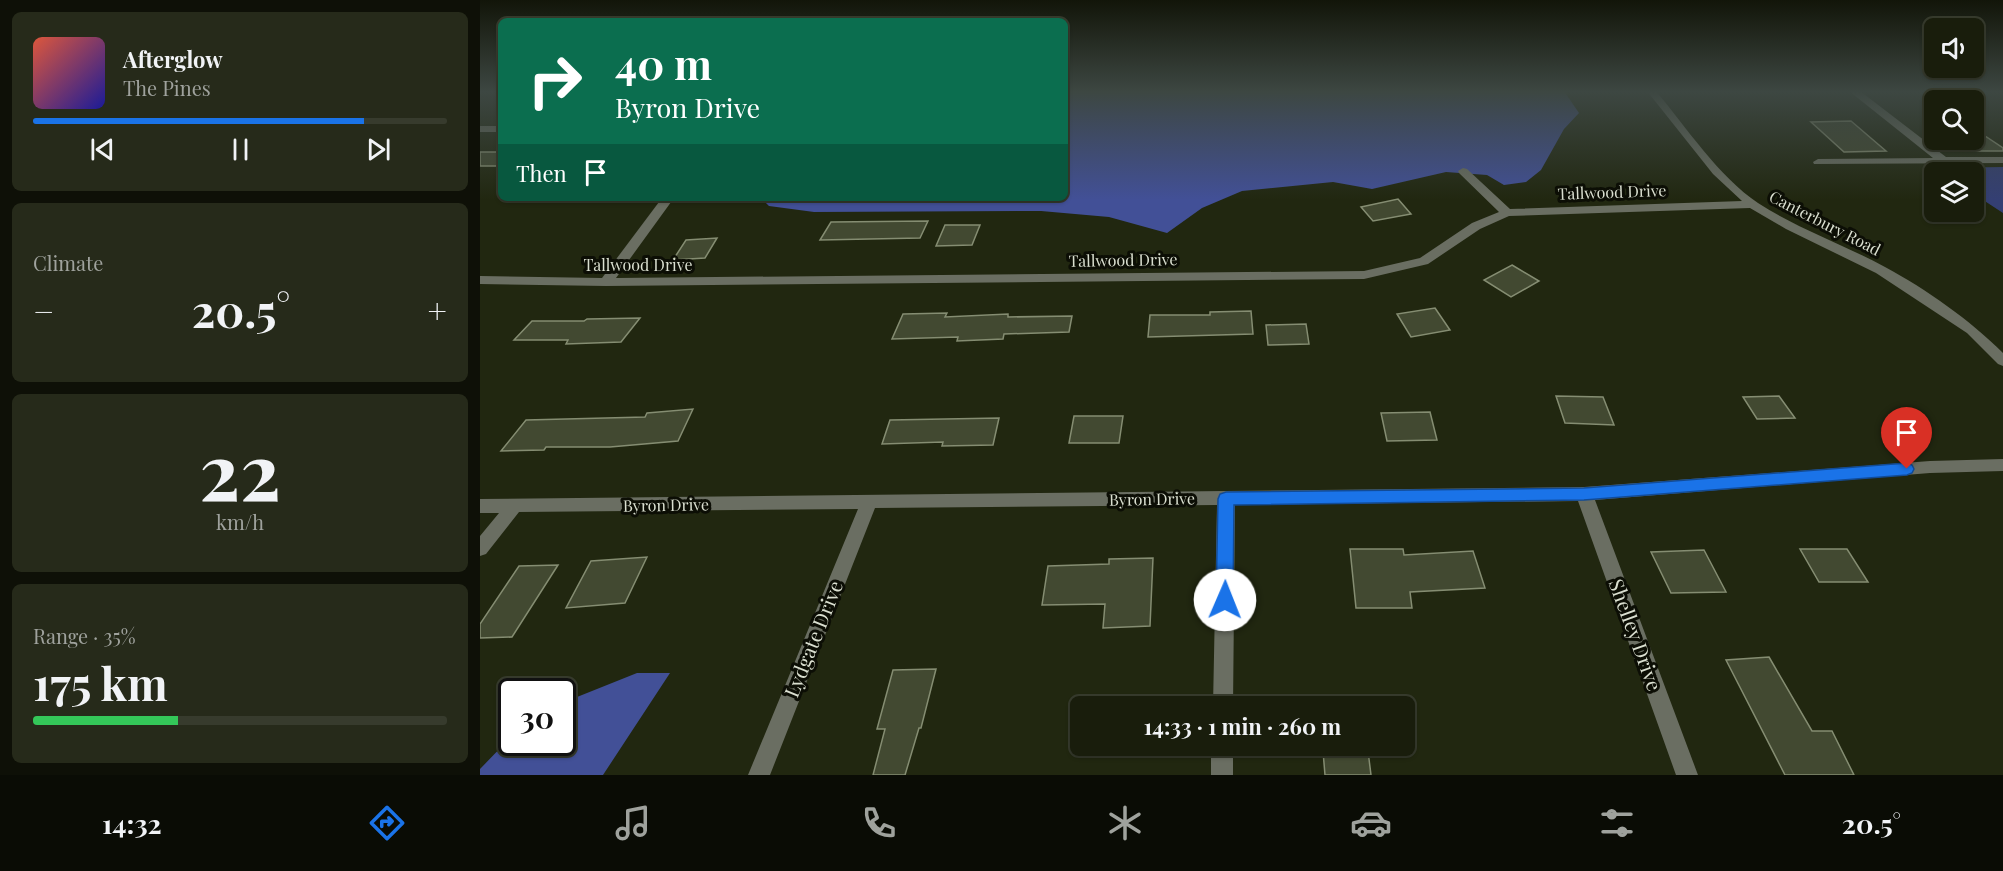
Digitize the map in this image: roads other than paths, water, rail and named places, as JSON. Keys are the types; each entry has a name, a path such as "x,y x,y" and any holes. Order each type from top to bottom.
{"street":[{"name":"Canterbury Road","path":"1680,127 1717,172 1752,204 1790,226 1881,270 1972,330 2003,361"},
{"path":"1900,127 1943,160"},
{"path":"480,129 498,129"},
{"path":"1818,162 2003,160"},
{"path":"1463,171 1507,213"},
{"path":"606,282 667,201"},
{"name":"Tallwood Drive","path":"480,280 606,282 1364,275 1424,261 1476,226 1507,213 1752,204"},
{"name":"Byron Drive","path":"480,507 1584,494 1930,467 2003,465"},
{"name":"Shelley Drive","path":"1584,494 1687,775"},
{"path":"1223,696 1226,499"},
{"name":"Lydgate Drive","path":"759,775 869,503"},
{"path":"480,549 514,506"},
{"path":"1222,756 1222,775"}]}
